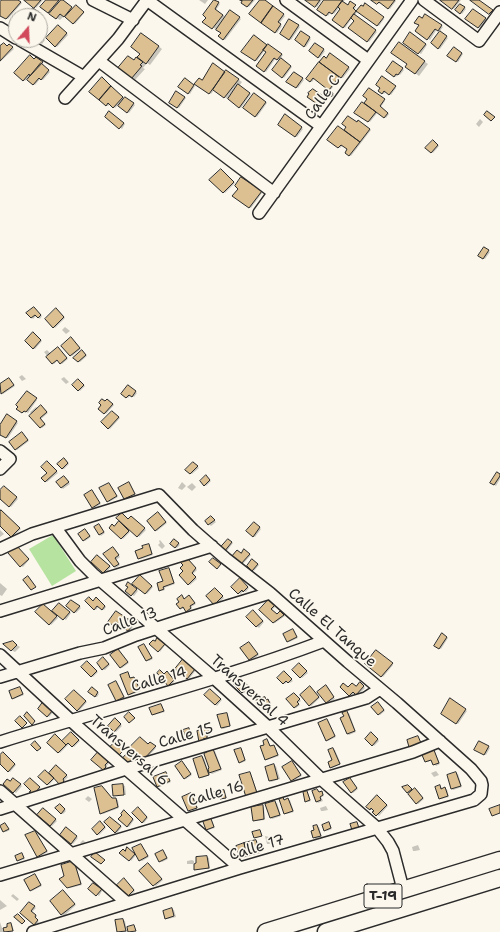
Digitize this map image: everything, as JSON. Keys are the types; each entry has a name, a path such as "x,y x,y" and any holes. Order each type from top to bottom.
{"highway":[{"name":"T-19","path":"266,932 500,860"},
{"name":"T-19","path":"326,932 500,878"}],"street":[{"path":"93,0 133,20"},
{"path":"65,98 118,39 147,0 321,126"},
{"path":"286,0 368,60"},
{"name":"Calle C","path":"259,214 412,0"},
{"path":"424,0 479,41 500,12"},
{"path":"34,48 84,77"},
{"path":"99,61 274,193"},
{"path":"0,451 10,459 0,469"},
{"name":"Calle El Tanque","path":"55,527 159,495 193,530 270,593 440,741 471,769 481,781 482,786"},
{"path":"0,548 32,534 55,527"},
{"name":"Transversal 4","path":"55,527 80,560 102,581 268,727 321,779 377,828 393,851 403,889"},
{"path":"0,611 102,581 212,546"},
{"name":"Calle 13","path":"0,677 80,653 104,648 156,628 270,593"},
{"name":"Calle 14","path":"0,742 70,720 214,679 324,641"},
{"name":"Transversal 6","path":"0,655 70,720 240,868"},
{"name":"Calle 15","path":"0,809 126,769 366,698 380,689"},
{"name":"Calle 16","path":"0,875 413,752 440,741"},
{"name":"Calle 17","path":"32,932 240,868 474,800 481,794 482,786"},
{"path":"0,791 128,903"}],"green space":[{"path":"53,535 76,571 52,586 29,549"}],"building":[{"path":"2,0 18,0 21,2 16,8 8,8 8,17 6,19 0,16 0,2"},
{"path":"24,0 41,0 34,8"},
{"path":"46,0 59,0 48,13 48,8 40,7"},
{"path":"61,0 72,7 64,17 60,14 56,19 49,14"},
{"path":"214,0 219,2 215,9 223,15 212,29 202,22 206,18 203,15"},
{"path":"240,0 253,0 247,7 241,3 242,1"},
{"path":"260,0 265,0 273,6 261,23 249,14"},
{"path":"305,0 320,0 315,7"},
{"path":"324,0 343,0 332,14 329,12 326,16 317,10"},
{"path":"371,0 395,0 388,9 379,2 377,4"},
{"path":"440,0 459,0 452,9"},
{"path":"470,0 479,0 493,10 489,14"},
{"path":"342,1 348,5 350,1 356,5 353,8 356,11 343,28 332,20 340,9 338,7"},
{"path":"365,3 384,17 377,26 356,11"},
{"path":"460,4 465,7 460,14 455,10"},
{"path":"76,5 84,12 73,24 65,17"},
{"path":"273,6 284,14 278,22 281,24 275,33 261,23"},
{"path":"473,9 486,18 478,28 465,19"},
{"path":"230,10 240,17 223,40 218,36 221,33 216,30"},
{"path":"354,14 376,30 367,42 348,28 354,21 351,18"},
{"path":"425,14 442,25 438,31 435,29 427,40 415,31 419,25 414,23 419,16 422,18"},
{"path":"289,19 299,25 289,40 280,34"},
{"path":"58,25 67,33 55,47 48,40 48,36"},
{"path":"301,31 310,37 304,47 295,40"},
{"path":"440,31 447,36 438,49 431,43"},
{"path":"410,32 426,44 418,54 403,43"},
{"path":"141,33 159,46 146,64 137,57 140,54 131,47"},
{"path":"254,35 267,45 255,61 241,52"},
{"path":"399,42 425,61 415,74 405,67 407,64 391,53"},
{"path":"4,43 7,46 8,45 8,48 12,48 0,61 0,46"},
{"path":"315,43 324,49 318,58 309,51"},
{"path":"268,44 282,54 277,60 274,58 264,72 256,66 266,52 263,50"},
{"path":"454,47 462,53 456,62 447,56"},
{"path":"330,53 349,67 341,78 319,62 324,56 326,58"},
{"path":"30,55 34,59 36,57 43,62 23,81 14,73"},
{"path":"128,56 134,60 136,57 143,62 140,65 142,66 131,79 118,68"},
{"path":"281,58 291,66 282,78 272,70"},
{"path":"393,61 403,68 398,75 396,74 394,77 386,71"},
{"path":"319,62 339,77 329,90 333,93 331,97 325,92 327,89 313,78 310,82 306,79"},
{"path":"41,63 49,70 41,80 39,78 33,85 27,80"},
{"path":"213,63 225,72 209,94 194,84 199,78 202,80"},
{"path":"226,70 239,79 224,98 213,90"},
{"path":"294,72 303,78 296,88 286,82"},
{"path":"382,76 396,86 389,95 384,91 382,94 378,91 380,88 376,85"},
{"path":"102,77 111,86 99,100 89,92"},
{"path":"185,78 194,85 188,94 178,87"},
{"path":"238,84 250,93 239,108 228,99"},
{"path":"111,86 123,97 113,108 108,103 106,106 99,100"},
{"path":"369,88 385,99 380,106 388,113 384,118 364,103 367,99 363,96"},
{"path":"313,89 323,96 317,104 307,97 309,94 308,93"},
{"path":"176,91 185,97 177,108 169,103"},
{"path":"254,93 266,102 255,117 243,108"},
{"path":"125,97 134,103 127,113 118,106"},
{"path":"362,102 376,112 368,122 354,113"},
{"path":"109,111 124,123 119,129 105,117"},
{"path":"487,111 495,117 491,121 484,115"},
{"path":"285,114 302,127 295,137 278,125"},
{"path":"348,116 357,122 358,120 370,129 360,142 344,130 346,127 342,124"},
{"path":"338,126 360,142 349,156 345,153 347,149 341,145 338,148 327,140"},
{"path":"433,140 438,145 431,153 425,148"},
{"path":"221,169 234,182 223,193 209,180"},
{"path":"241,177 262,191 249,208 232,196 238,189 235,186"},
{"path":"484,247 489,250 483,259 478,256"},
{"path":"34,307 41,315 38,318 35,315 31,318 26,313"},
{"path":"56,308 64,317 53,328 45,319"},
{"path":"33,332 41,340 33,349 25,341"},
{"path":"71,337 80,348 70,356 61,346"},
{"path":"58,347 67,358 60,364 57,360 52,364 46,357"},
{"path":"82,350 86,355 78,362 73,358"},
{"path":"9,378 14,385 1,394 0,384"},
{"path":"78,379 84,385 78,391 72,385"},
{"path":"128,385 136,391 132,397 129,395 126,398 121,394"},
{"path":"27,391 37,398 26,412 24,411 22,413 16,409 18,407 16,405"},
{"path":"102,399 105,401 107,399 113,404 104,414 98,409 101,405 99,403"},
{"path":"41,405 47,412 40,418 45,424 40,428 29,416"},
{"path":"112,411 119,417 108,429 101,422"},
{"path":"7,414 17,421 6,438 0,435 0,425"},
{"path":"22,432 28,440 15,450 9,442"},
{"path":"64,458 68,463 62,469 57,464"},
{"path":"47,461 57,471 45,482 41,478 47,473 41,467"},
{"path":"193,462 198,466 190,474 185,470"},
{"path":"497,472 500,476 494,485 490,483"},
{"path":"206,475 210,480 204,486 200,481"},
{"path":"64,476 69,482 61,488 56,482"},
{"path":"129,482 135,494 124,499 118,488"},
{"path":"109,483 117,496 107,502 99,488"},
{"path":"4,486 17,497 9,507 0,499 0,490"},
{"path":"92,490 100,503 92,508 84,495"},
{"path":"1,510 20,528 11,537 0,526"},
{"path":"158,512 166,522 155,531 147,521"},
{"path":"122,513 128,519 131,516 145,528 137,537 116,518"},
{"path":"211,516 215,520 208,525 205,521"},
{"path":"119,521 129,531 121,539 109,528 112,524 114,526"},
{"path":"254,522 260,527 253,537 246,531"},
{"path":"99,524 104,532 99,535 94,527"},
{"path":"85,529 90,536 83,541 78,534"},
{"path":"174,539 179,543 175,548 170,544"},
{"path":"228,539 232,542 224,552 220,548"},
{"path":"149,544 152,554 138,559 135,551 143,548 142,546"},
{"path":"16,545 29,559 20,567 8,553"},
{"path":"113,547 119,555 115,558 119,564 114,567 103,554"},
{"path":"244,549 250,554 240,565 231,557 237,550 241,553"},
{"path":"97,555 110,566 103,573 91,562"},
{"path":"213,558 221,564 217,569 209,562"},
{"path":"188,559 196,568 192,573 196,577 188,585 179,575 183,571 180,568 183,565 180,562"},
{"path":"252,559 258,564 252,571 247,566"},
{"path":"169,568 174,583 163,587 164,589 159,591 157,583 163,581 159,571"},
{"path":"140,575 152,586 145,594 132,584"},
{"path":"28,576 36,587 31,590 23,580"},
{"path":"240,578 248,587 243,592 242,590 238,594 231,587"},
{"path":"128,582 137,589 131,596 125,591 128,587 126,586"},
{"path":"215,588 223,596 214,605 206,596"},
{"path":"182,595 184,599 189,595 195,603 190,606 191,608 186,612 183,607 180,609 176,604 179,602 177,599"},
{"path":"89,597 93,601 96,597 105,606 102,610 97,606 94,610 85,601"},
{"path":"269,599 275,605 271,609 277,614 280,611 284,615 273,623 259,610"},
{"path":"71,600 80,606 74,613 66,606"},
{"path":"59,603 70,612 63,620 52,611"},
{"path":"43,604 57,616 49,625 35,612"},
{"path":"253,610 263,621 256,627 246,617"},
{"path":"116,611 128,619 123,626 116,622 114,626 108,622"},
{"path":"129,619 134,623 128,631 123,628"},
{"path":"293,629 297,637 287,642 283,634"},
{"path":"442,633 447,637 439,649 434,646"},
{"path":"157,638 165,644 158,652 149,644"},
{"path":"13,641 17,645 11,651 3,644"},
{"path":"249,642 258,654 249,660 240,648"},
{"path":"144,644 152,658 146,661 138,647"},
{"path":"118,649 128,662 120,668 110,655"},
{"path":"376,650 393,663 381,677 365,664"},
{"path":"103,657 109,664 102,670 97,663"},
{"path":"183,659 195,669 187,679 175,669"},
{"path":"87,661 97,671 91,677 81,667"},
{"path":"299,663 307,671 300,678 292,670"},
{"path":"160,670 164,674 167,671 174,680 168,686 157,673"},
{"path":"284,671 292,679 288,683 286,681 283,684 277,678"},
{"path":"128,672 130,678 134,677 140,690 128,695 120,675"},
{"path":"241,678 249,687 242,693 234,685"},
{"path":"116,681 124,697 116,701 108,685"},
{"path":"360,682 364,686 356,695 353,692 349,696 340,687 343,683 348,687 352,683 356,686"},
{"path":"326,685 334,697 326,703 317,692"},
{"path":"310,686 319,697 309,706 300,695"},
{"path":"20,687 23,694 12,699 9,691"},
{"path":"92,687 98,692 95,697 88,692"},
{"path":"210,689 221,699 215,705 204,695"},
{"path":"74,690 86,701 77,711 65,699"},
{"path":"294,693 300,699 297,702 299,704 294,708 286,699"},
{"path":"265,697 266,700 268,699 270,704 259,707 256,700"},
{"path":"450,698 466,709 456,724 441,714"},
{"path":"43,702 53,710 47,717 38,709"},
{"path":"378,702 384,710 378,715 371,707"},
{"path":"161,704 164,711 152,715 149,708"},
{"path":"347,711 355,731 347,734 340,718 344,716 342,713"},
{"path":"27,712 35,721 32,725 24,716"},
{"path":"129,712 135,718 129,723 124,717"},
{"path":"227,713 230,726 221,728 217,715"},
{"path":"20,716 27,723 22,728 15,721"},
{"path":"115,718 121,724 114,732 108,726"},
{"path":"327,719 335,736 326,741 318,723"},
{"path":"208,727 210,734 207,735 207,738 203,739 204,741 199,742 197,731"},
{"path":"189,728 191,737 186,739 183,730"},
{"path":"71,732 79,740 72,747 68,743 66,745 62,741"},
{"path":"371,732 378,739 372,746 365,739"},
{"path":"55,734 66,745 58,753 47,743"},
{"path":"418,736 421,743 409,747 407,740"},
{"path":"140,737 148,744 150,742 156,746 143,760 130,747"},
{"path":"267,739 270,746 274,745 278,755 265,760 260,746 264,745 263,741"},
{"path":"35,741 41,748 37,751 31,745"},
{"path":"479,741 489,746 484,755 474,750"},
{"path":"115,742 124,750 119,755 110,747"},
{"path":"241,748 245,760 239,763 234,750"},
{"path":"333,748 340,764 330,768 328,762 332,760 328,750"},
{"path":"131,749 139,756 130,765 123,758"},
{"path":"213,749 221,769 209,773 209,768 204,754"},
{"path":"434,750 439,763 433,765 431,760 425,762 422,755"},
{"path":"3,752 15,764 8,772 0,764 0,755"},
{"path":"98,752 108,762 103,770 91,760"},
{"path":"202,756 209,775 199,778 193,759"},
{"path":"182,761 191,774 184,779 175,766"},
{"path":"292,761 301,775 291,781 282,767"},
{"path":"274,764 278,779 269,781 265,767"},
{"path":"56,765 67,775 60,785 49,773"},
{"path":"45,770 54,778 47,785 38,777"},
{"path":"166,772 170,781 157,787 153,777"},
{"path":"250,772 257,793 246,797 239,775"},
{"path":"456,772 461,786 451,789 447,775"},
{"path":"13,778 21,784 13,793 3,784 7,779 10,781"},
{"path":"30,778 40,787 33,795 24,784"},
{"path":"350,778 357,788 351,793 343,782"},
{"path":"123,784 124,795 113,796 112,785"},
{"path":"408,785 412,789 407,793 402,787"},
{"path":"440,785 441,789 445,787 448,796 439,799 435,787"},
{"path":"102,786 112,798 116,798 118,807 100,814 94,788"},
{"path":"415,788 423,798 416,804 408,794"},
{"path":"317,789 319,792 322,791 323,795 320,797 321,800 316,802 312,791"},
{"path":"224,790 226,798 220,799 219,796 215,796 214,792"},
{"path":"307,791 310,800 305,802 303,792"},
{"path":"191,793 197,808 188,811 182,797"},
{"path":"377,795 387,805 376,816 372,812 374,811 371,808 370,810 366,807"},
{"path":"283,797 284,800 288,798 293,811 284,814 279,799"},
{"path":"275,801 280,815 270,818 265,804"},
{"path":"60,804 65,809 61,814 55,808"},
{"path":"263,805 264,819 253,821 251,807"},
{"path":"500,805 500,813 492,816 489,809"},
{"path":"138,807 147,817 142,823 132,813"},
{"path":"43,808 56,819 50,826 37,815"},
{"path":"124,810 133,819 127,827 118,819"},
{"path":"210,816 214,827 206,830 202,819"},
{"path":"110,817 121,826 115,833 104,822"},
{"path":"100,821 105,827 97,835 92,829"},
{"path":"329,822 331,828 324,831 322,825"},
{"path":"357,822 359,828 352,830 350,824"},
{"path":"5,823 9,829 3,832 0,826"},
{"path":"317,825 321,836 313,838 311,831 314,830 313,826"},
{"path":"66,827 77,836 71,844 60,835"},
{"path":"260,830 262,836 254,838 252,832"},
{"path":"35,831 47,851 37,857 25,835"},
{"path":"256,840 260,852 247,856 244,843"},
{"path":"244,843 247,856 240,858 236,846"},
{"path":"141,844 148,856 139,861 132,848"},
{"path":"127,847 135,854 129,861 119,853 123,849 125,851"},
{"path":"163,850 167,858 159,862 155,854"},
{"path":"95,852 105,860 101,864 91,857"},
{"path":"22,853 24,858 17,861 15,856"},
{"path":"207,856 209,868 194,870 196,857"},
{"path":"74,861 81,884 67,888 59,879 64,876 61,865"},
{"path":"148,863 162,879 153,886 139,871"},
{"path":"35,874 41,885 30,891 24,880"},
{"path":"124,878 134,890 128,896 117,885"},
{"path":"93,883 102,889 96,896 88,889"},
{"path":"63,890 75,904 61,915 50,901"},
{"path":"29,902 35,906 31,911 36,915 35,917 38,920 34,925 20,913"},
{"path":"172,908 174,916 165,919 163,911"},
{"path":"18,914 25,921 22,924 14,917"},
{"path":"123,919 126,931 117,932 115,920"},
{"path":"11,923 13,931 4,932 3,928 7,927 7,924"},
{"path":"134,925 136,931 128,932 127,927"}]}
